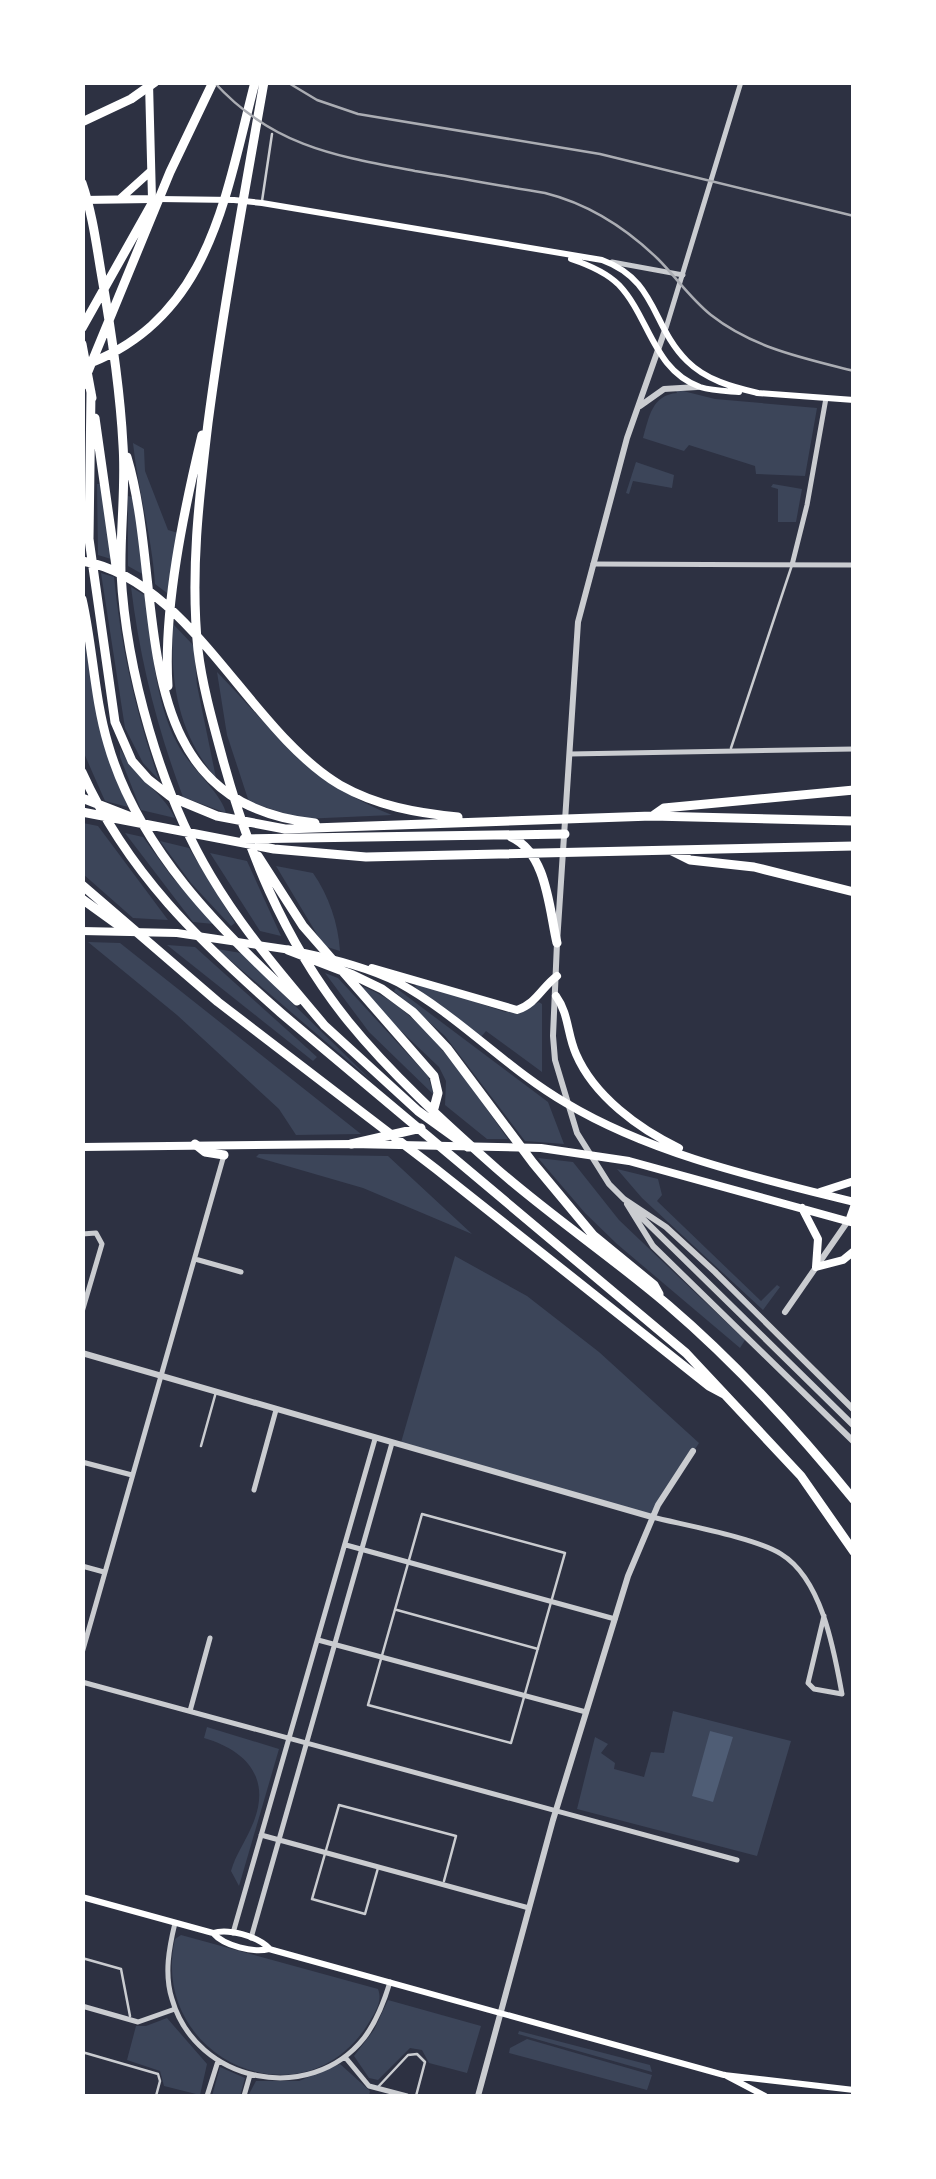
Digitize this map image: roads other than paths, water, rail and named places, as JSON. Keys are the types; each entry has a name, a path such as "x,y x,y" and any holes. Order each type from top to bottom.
{"highway":[{"path":"82,122 130,100 152,82"},
{"path":"82,376 213,82"},
{"path":"82,366 142,336 164,317 187,286 218,218 255,82"},
{"path":"170,714 168,643 174,582 213,384 264,82"},
{"path":"82,328 170,172"},
{"path":"82,183 113,339 124,445 121,562 129,628"},
{"path":"82,344 118,580 150,736 192,840 235,913 326,1026"},
{"path":"98,347 87,389 89,539 119,734 139,770 171,797 217,816 283,824 348,826 606,816 854,821"},
{"path":"213,384 196,534 198,652 211,716 261,879 284,924 338,1007 392,1070 498,1170"},
{"path":"124,445 142,518 157,658 170,714 189,754 219,788 283,824"},
{"path":"82,561 106,566 138,582 164,604 306,758 342,786 405,810 496,820"},
{"path":"82,599 106,740 124,788 153,842 216,921 418,1110 665,1302 762,1394 854,1500"},
{"path":"82,772 124,846 166,905 224,963 686,1353 801,1476 854,1552"},
{"path":"652,816 664,808 854,790"},
{"path":"84,799 167,828"},
{"path":"87,812 295,852 366,857 854,846"},
{"path":"212,838 565,834"},
{"path":"499,835 512,836 528,848 546,888 557,943"},
{"path":"246,836 303,926 426,1066 437,1084 438,1097 430,1118 421,1128 350,1144"},
{"path":"669,850 690,860 770,870 854,892"},
{"path":"82,885 152,948"},
{"path":"82,899 152,948 709,1386 731,1398"},
{"path":"288,950 382,989 424,1024 447,1048 581,1222 654,1285 665,1302"},
{"path":"195,1144 206,1152 224,1155"}],"main road":[{"path":"152,82 152,200"},
{"path":"118,200 151,171"},
{"path":"82,200 206,198 262,203 602,260 636,279 680,353 702,373 758,393"},
{"path":"546,253 592,267 617,284 631,300 658,352 680,376 708,388 854,400"},
{"path":"82,930 177,933 288,950 391,972 508,1009 530,1004 543,986 557,976"},
{"path":"82,1147 492,1144 571,1151 628,1161 851,1220 854,1203 696,1159 611,1128 526,1078 416,994 344,962"},
{"path":"556,996 566,1011 575,1052 599,1090 644,1128 696,1159"},
{"path":"818,1192 854,1181"},
{"path":"802,1208 818,1238 816,1267 843,1260 854,1251"},
{"path":"82,1897 213,1933 219,1940 260,1951 270,1948"},
{"path":"213,1933 222,1930 262,1941 270,1948 724,2075 854,2090"},
{"path":"724,2075 766,2096"}],"street":[{"path":"741,82 683,275 636,410 576,638 552,1036 568,1110 590,1157 658,1235 854,1426"},
{"path":"602,260 683,275"},
{"path":"636,410 664,389 708,388"},
{"path":"792,566 826,398"},
{"path":"593,564 854,565"},
{"path":"570,754 854,749"},
{"path":"82,1654 224,1155"},
{"path":"624,1199 666,1228 715,1272 854,1410"},
{"path":"624,1199 653,1246 854,1442"},
{"path":"785,1312 851,1220"},
{"path":"82,1234 96,1234 102,1244 82,1312"},
{"path":"195,1259 241,1272"},
{"path":"82,1353 782,1554 799,1570 824,1616 842,1694 814,1689 808,1683 824,1616"},
{"path":"254,1490 276,1410"},
{"path":"233,1933 376,1439"},
{"path":"250,1938 392,1444"},
{"path":"478,2096 556,1810 614,1619 652,1517 694,1452"},
{"path":"82,1462 132,1476"},
{"path":"346,1545 614,1619"},
{"path":"82,1566 105,1572"},
{"path":"190,1711 210,1638"},
{"path":"318,1640 586,1712"},
{"path":"82,1682 738,1860"},
{"path":"260,1835 529,1908"},
{"path":"175,1922 168,1966 175,2009 196,2042 218,2061 250,2075 293,2078 345,2058 374,2024 390,1982"},
{"path":"82,2006 144,2022 175,2009"},
{"path":"345,2058 365,2083 407,2096"},
{"path":"208,2096 218,2061"},
{"path":"244,2096 250,2075"}],"lane":[{"path":"262,203 272,134"},
{"path":"731,749 792,566"},
{"path":"201,1446 217,1390"},
{"path":"422,1514 565,1553 511,1743 368,1705 409,1562 422,1514"},
{"path":"396,1609 538,1649"},
{"path":"378,1867 366,1914 312,1899 339,1805 456,1836 443,1885"},
{"path":"82,1958 121,1970 130,2020"},
{"path":"82,2052 158,2074 156,2096"},
{"path":"378,2088 408,2055 417,2054 424,2062 416,2096"}],"railway":[{"path":"214,82 259,121 306,145 358,160 545,193 577,203 633,237 703,308 727,326 779,350 854,371"},
{"path":"287,82 317,100 358,114 600,154 854,216"}]}
